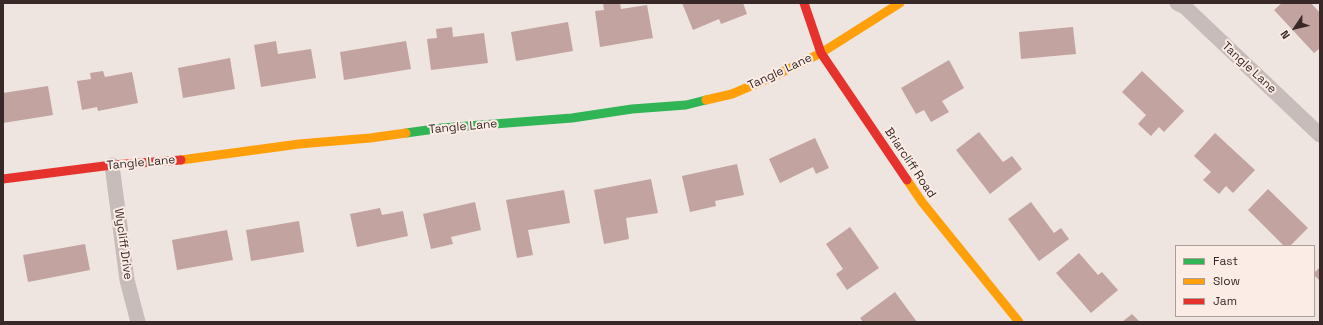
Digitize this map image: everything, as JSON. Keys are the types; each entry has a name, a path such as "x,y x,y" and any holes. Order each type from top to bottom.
{"street":[{"name":"Briarcliff Road","path":"804,3 822,53 922,202 1019,322"},
{"name":"Tangle Lane","path":"3,179 112,165 171,161 276,147 370,138 442,128 572,118 632,109 686,105 732,94 822,53 900,3"},
{"name":"Tangle Lane","path":"1176,3 1185,7 1320,135"},
{"name":"Wycliff Drive","path":"112,165 127,280 138,322"}],"building":[{"path":"603,3 620,3 621,9 647,5 653,38 600,47 595,11 604,10"},
{"path":"682,3 743,3 747,14 721,24 719,19 693,30"},
{"path":"1282,3 1311,3 1320,13 1320,48 1314,53 1274,10"},
{"path":"568,22 573,51 516,61 511,32"},
{"path":"452,27 453,37 484,33 488,63 431,70 427,39 437,38 436,29"},
{"path":"1073,27 1076,54 1021,59 1019,32"},
{"path":"276,41 278,54 311,49 316,78 261,87 254,45"},
{"path":"406,41 411,69 344,80 340,52"},
{"path":"230,58 235,89 183,98 178,68"},
{"path":"949,60 964,88 942,101 949,112 931,122 924,110 916,114 901,88"},
{"path":"103,71 105,77 132,72 138,103 98,111 97,107 82,110 77,81 91,79 90,73"},
{"path":"1142,71 1184,111 1164,132 1159,127 1151,136 1138,124 1146,115 1122,92"},
{"path":"48,86 53,115 3,123 3,93"},
{"path":"979,132 1003,162 1012,156 1022,169 990,194 956,150"},
{"path":"1215,133 1255,170 1233,193 1226,186 1219,194 1203,180 1211,172 1194,156"},
{"path":"815,138 829,168 816,174 813,167 780,183 769,159"},
{"path":"737,164 744,195 715,201 716,206 690,212 682,176"},
{"path":"651,179 658,213 626,218 629,239 604,244 594,190"},
{"path":"1268,189 1308,228 1291,245 1283,245 1248,210"},
{"path":"564,190 570,223 528,230 533,255 517,258 506,200"},
{"path":"475,202 481,230 451,237 453,244 431,249 423,214"},
{"path":"1031,202 1054,233 1061,228 1069,239 1039,261 1008,219"},
{"path":"380,208 382,215 403,211 408,236 357,247 350,214"},
{"path":"299,221 304,252 251,261 246,230"},
{"path":"850,227 879,268 847,290 836,274 843,269 826,244"},
{"path":"227,230 233,260 177,270 172,240"},
{"path":"85,244 90,270 28,282 23,255"},
{"path":"1079,253 1098,275 1102,272 1118,290 1091,313 1056,273"},
{"path":"1320,267 1320,281 1315,276 1315,272"},
{"path":"895,292 917,322 863,322 860,318"},
{"path":"1132,314 1140,322 1122,322"}],"traffic: fast":[{"path":"406,133 442,128 572,118 632,109 686,105 706,100"}],"traffic: slow":[{"path":"706,100 732,94 774,76 821,53 900,3"},
{"path":"181,160 299,144 370,138 406,133"},
{"path":"907,180 922,202 1019,322"}],"traffic: jam":[{"path":"804,3 821,53 907,180"},
{"path":"3,179 112,165 181,160"}]}
